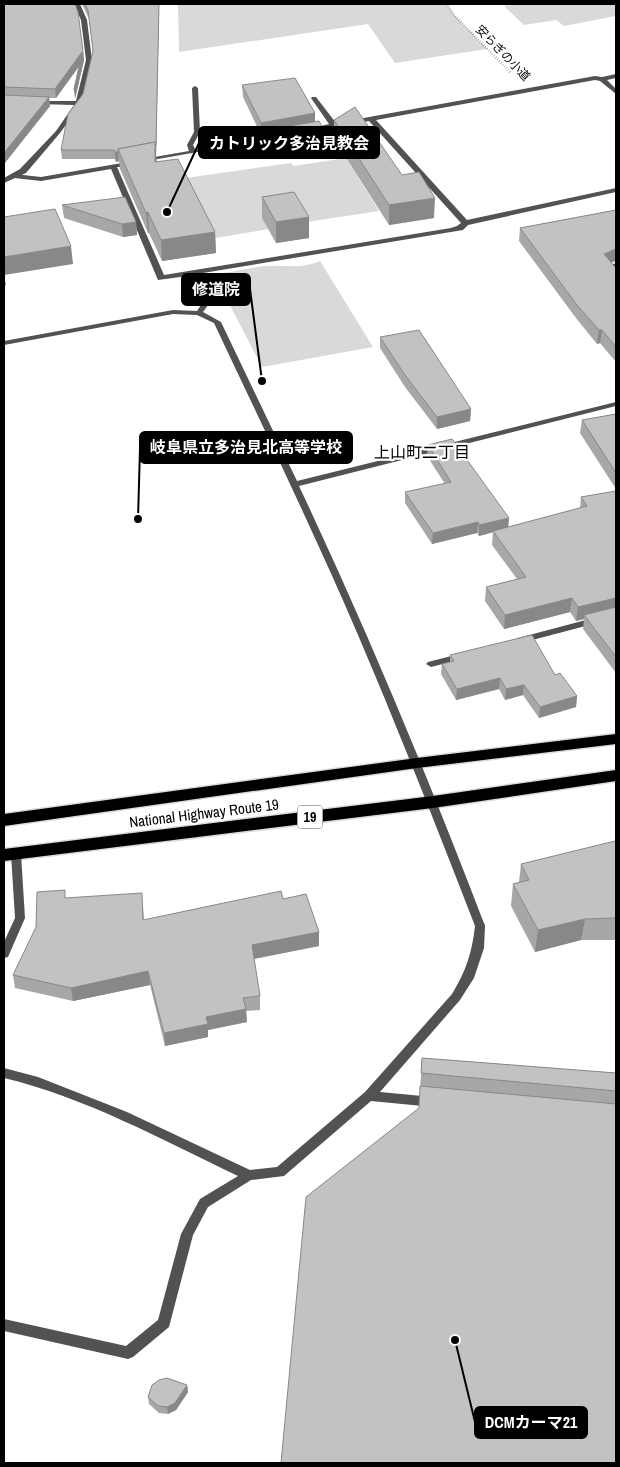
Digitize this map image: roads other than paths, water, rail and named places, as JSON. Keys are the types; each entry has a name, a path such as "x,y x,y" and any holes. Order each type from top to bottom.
{"highway":[{"name":"National Highway Route 19","path":"4,820 417,763 616,739"},
{"name":"National Highway Route 19","path":"10,855 433,802 616,775"}],"street":[{"path":"4,181 23,171 79,103 88,60 84,20 77,4"},
{"path":"298,132 616,76"},
{"path":"602,79 616,92"},
{"path":"193,152 190,145 197,132 195,88"},
{"path":"314,98 334,126"},
{"path":"30,101 79,103"},
{"path":"372,120 465,223"},
{"path":"14,176 41,179 289,134"},
{"path":"113,166 161,278 451,230 460,228 465,223 616,190"},
{"path":"616,265 608,267 616,276"},
{"path":"198,272 210,297 200,313"},
{"path":"4,342 173,312 200,313 217,322 295,484 382,679 433,802 480,926 478,948 468,978 434,1024 369,1096 280,1172 249,1175 204,1202 187,1234 164,1323 128,1353 4,1325"},
{"path":"295,484 616,404"},
{"path":"514,642 616,615"},
{"path":"431,664 477,652"},
{"path":"4,954 20,918 10,855"},
{"path":"4,1073 34,1080 123,1116 249,1175"},
{"path":"369,1096 448,1104"}],"place":[{"name":"カトリック多治見教会","path":"167,212"},
{"name":"修道院","path":"262,381"},
{"name":"岐阜県立多治見北高等学校","path":"138,519"},
{"name":"DCMカーマ21","path":"455,1340"}],"district":[{"name":"上山町二丁目","path":"422,452"}]}
